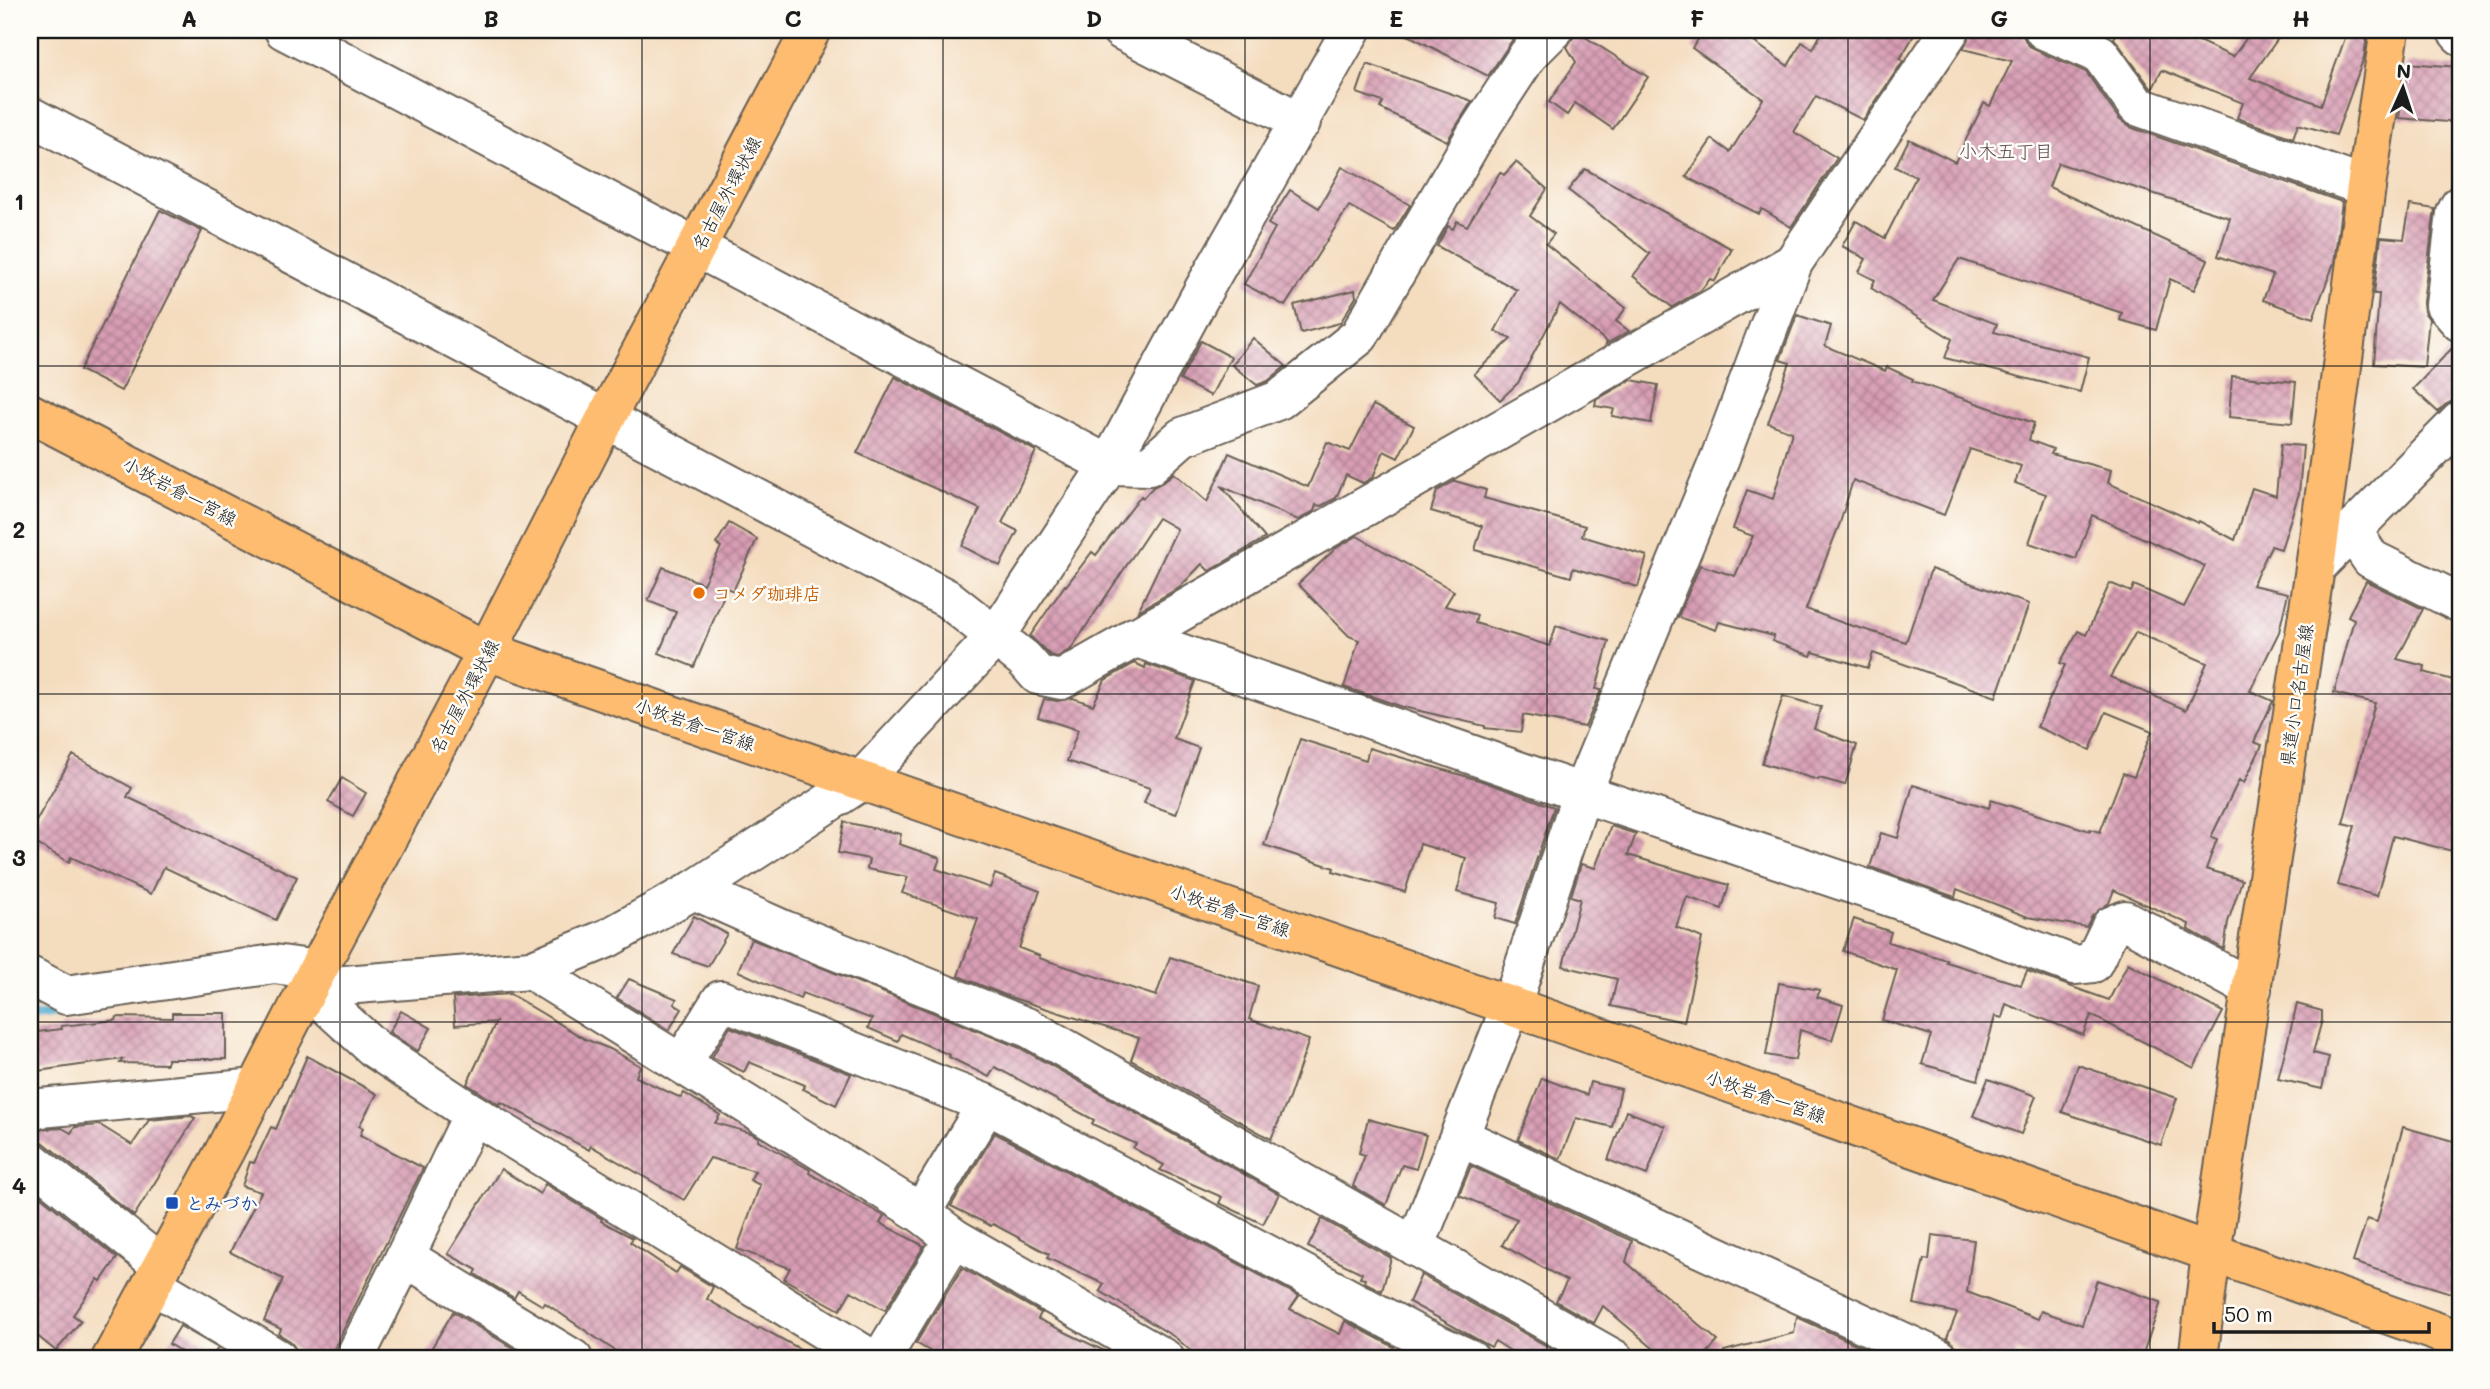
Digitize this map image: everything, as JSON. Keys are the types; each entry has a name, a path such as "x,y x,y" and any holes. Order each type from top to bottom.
{"main road":[{"name":"名古屋外環状線","path":"111,1359 488,651 606,418 811,30"},
{"name":"県道小口名古屋線","path":"2198,1359 2211,1254 2315,568 2390,30"},
{"name":"小牧岩倉一宮線","path":"30,413 488,651 1511,1006 2460,1340"}],"street":[{"path":"284,30 1109,465 1149,466 1182,438 1279,401 1359,336 1475,136 1528,55 1553,30"},
{"path":"1121,30 1301,122"},
{"path":"30,976 66,995 274,964 313,979 531,970 608,938 694,890 860,782 996,636 1109,465 1204,289 1351,30"},
{"path":"1415,1247 1511,1006 1582,793 1720,458 1793,263 1950,30"},
{"path":"2043,30 2100,54 2137,106 2366,187"},
{"path":"2456,30 2460,35"},
{"path":"30,116 948,599 1024,659 1038,674 1061,680 1133,636 1793,263"},
{"path":"2460,205 2456,213 2445,305 2460,321"},
{"path":"2315,568 2460,421"},
{"path":"2352,531 2371,559 2460,603"},
{"path":"1133,636 1582,793 1920,906 2074,965 2094,963 2111,926 2125,920 2252,989"},
{"path":"694,890 784,930 1029,1028 1614,1359"},
{"path":"531,970 921,1213 954,1238 1166,1359"},
{"path":"313,979 375,1049 473,1114 871,1359"},
{"path":"682,1063 721,1000 987,1104 1414,1348 1470,1359"},
{"path":"30,1109 257,1088"},
{"path":"921,1213 987,1104"},
{"path":"354,1359 473,1114"},
{"path":"1460,1137 1940,1359"},
{"path":"30,1160 157,1275 278,1359"},
{"path":"881,1359 954,1238"},
{"path":"405,1257 573,1359"}],"building":[{"path":"1398,30 1494,30 1513,39 1488,76"},
{"path":"1574,30 1648,77 1613,129 1575,103 1567,115 1549,102 1576,62 1567,47 1574,36"},
{"path":"1705,30 1737,30 1788,66 1802,42 1813,49 1823,30 1917,30 1900,59 1903,61 1863,120 1816,96 1794,132 1837,158 1791,227 1762,209 1759,214 1686,177 1712,139 1730,152 1763,99 1692,48"},
{"path":"1972,30 2010,30 2022,33 2027,44 2035,50 2086,72 2119,119 2130,127 2342,202 2334,263 2313,318 2263,300 2273,275 2218,256 2230,218 2058,163 2049,187 2208,260 2194,290 2170,279 2156,330 2120,320 2122,313 1959,259 1933,300 1997,324 1994,332 2089,357 2080,392 1945,358 1952,339 1871,288 1875,280 1859,272 1866,259 1842,246 1856,221 1885,238 1916,177 1895,167 1909,139 1955,162 1984,103 1990,106 2012,61 1963,49"},
{"path":"2118,30 2175,30 2233,57 2252,30 2284,30 2250,78 2321,105 2348,30 2367,36 2364,57 2336,135 2298,124 2293,138 2237,118 2243,103 2162,70 2151,88 2114,38"},
{"path":"2407,63 2460,67 2460,123 2399,118"},
{"path":"1367,64 1472,101 1447,141 1380,108 1383,102 1357,93"},
{"path":"1516,162 1547,189 1530,216 1554,234 1546,244 1626,308 1616,321 1629,331 1606,344 1607,342 1560,304 1518,383 1500,400 1474,374 1511,339 1495,331 1517,290 1437,246 1448,226 1453,229 1457,221 1467,226 1500,172 1504,175"},
{"path":"1342,167 1410,205 1394,231 1349,206 1285,306 1244,284 1275,228 1268,224 1290,190 1319,208"},
{"path":"1585,169 1732,249 1715,281 1710,279 1701,290 1672,307 1633,276 1650,254 1568,190"},
{"path":"2410,205 2435,209 2423,302 2424,312 2429,319 2424,367 2374,364 2379,294 2374,294 2381,237 2404,239"},
{"path":"160,210 202,231 121,391 80,370"},
{"path":"1355,290 1356,297 1340,323 1301,333 1294,305"},
{"path":"1797,315 1831,326 1825,346 1885,371 1887,367 1913,379 1912,381 2034,423 2029,440 2053,449 2051,454 2111,470 2108,483 2198,523 2199,521 2235,540 2252,488 2276,496 2281,444 2303,446 2299,493 2281,549 2271,546 2252,585 2288,593 2279,632 2250,691 2273,701 2254,742 2262,745 2244,783 2239,780 2211,837 2217,839 2206,869 2242,880 2228,922 2224,949 2188,929 2189,924 2114,890 2109,903 2092,916 2086,927 2028,917 1957,889 1955,897 1870,867 1881,833 1898,838 1913,785 1989,808 1991,800 2100,832 2123,773 2134,777 2152,731 2106,712 2090,750 2037,727 2065,665 2060,663 2078,631 2086,635 2110,583 2131,592 2134,585 2184,607 2205,566 2092,515 2076,559 2029,543 2046,494 2015,483 2021,466 1970,449 1944,515 1853,480 1840,523 1806,609 1906,642 1931,569 2029,604 1996,697 1873,653 1868,668 1813,652 1811,656 1772,641 1774,636 1719,622 1716,630 1678,617 1700,565 1735,576 1753,536 1733,529 1747,490 1773,499 1792,432 1768,423 1790,363 1780,360","holes":["2136,632 2207,663 2186,710 2110,677"]},
{"path":"1253,338 1286,366 1268,381 1257,385 1232,365"},
{"path":"1201,341 1231,357 1211,396 1180,380"},
{"path":"2460,343 2460,397 2438,412 2413,389"},
{"path":"2232,376 2296,382 2292,423 2229,417"},
{"path":"895,377 1036,451 1002,523 1018,531 1000,566 962,546 980,509 857,453"},
{"path":"1631,380 1658,385 1651,423 1612,416 1614,409 1595,406 1596,400"},
{"path":"1373,405 1414,426 1398,458 1384,451 1373,477 1363,483 1346,475 1336,498 1321,506 1316,505 1314,511 1298,520 1221,486 1265,538 1209,571 1202,564 1180,587 1138,611 1177,529 1158,518 1071,649 1057,657 1050,655 1030,636 1065,585 1092,552 1096,555 1141,496 1143,498 1153,487 1174,473 1207,502 1229,453 1308,487 1327,442 1350,451"},
{"path":"1455,481 1486,490 1484,498 1585,526 1582,536 1647,556 1638,587 1573,568 1571,577 1475,550 1482,526 1431,511 1437,491"},
{"path":"729,523 757,539 733,591 727,588 694,667 659,653 676,612 648,601 663,567 703,584 721,547 716,544"},
{"path":"1357,536 1454,591 1445,606 1477,615 1475,623 1550,646 1556,626 1609,641 1596,689 1601,690 1585,727 1523,715 1521,732 1485,728 1403,707 1344,687 1359,640 1349,636 1298,584 1335,549"},
{"path":"2366,581 2423,609 2397,659 2425,666 2424,672 2460,682 2460,853 2393,836 2377,896 2338,885 2355,826 2343,823 2375,703 2334,693 2354,619 2348,616"},
{"path":"1135,663 1145,668 1146,664 1195,681 1174,739 1199,748 1176,814 1144,803 1150,788 1067,761 1078,730 1038,717 1044,699 1057,701 1073,698 1093,705 1105,680"},
{"path":"1783,696 1821,707 1814,729 1857,745 1845,785 1762,763"},
{"path":"1300,739 1366,760 1369,748 1482,781 1554,807 1515,924 1495,918 1499,903 1457,892 1466,858 1420,844 1405,892 1333,871 1334,868 1264,845"},
{"path":"73,755 132,788 127,797 297,877 276,920 164,867 151,894 71,857 69,862 30,840 30,832"},
{"path":"342,778 366,793 353,816 328,802"},
{"path":"844,822 901,834 899,844 940,858 936,869 990,888 995,874 1040,891 1019,948 1040,956 1039,958 1156,996 1170,957 1258,986 1249,1019 1309,1040 1289,1098 1271,1139 1131,1060 1139,1038 1010,997 958,976 978,919 902,893 908,877 867,869 869,859 838,853"},
{"path":"1611,826 1636,834 1628,855 1729,885 1722,909 1687,897 1676,927 1702,938 1684,1022 1611,1006 1617,979 1563,966 1580,899 1571,896 1581,864 1595,868"},
{"path":"694,916 727,934 708,966 673,954"},
{"path":"1854,919 1891,932 1888,942 1947,960 1946,962 2021,985 2027,971 2109,1000 2128,963 2223,1012 2194,1068 2091,1015 2083,1035 2006,1004 2002,1018 1995,1016 1978,1080 1922,1064 1931,1035 1882,1020 1897,970 1843,951"},
{"path":"751,939 1020,1048 1279,1194 1263,1224 1219,1203 1222,1197 1160,1170 1164,1165 1133,1148 1136,1144 1092,1124 1094,1120 995,1067 989,1077 949,1057 950,1055 901,1034 898,1041 868,1028 872,1019 802,993 800,999 738,971"},
{"path":"629,979 677,999 674,1004 682,1009 669,1030 617,998"},
{"path":"1779,983 1820,990 1817,997 1843,1005 1832,1040 1800,1030 1795,1060 1766,1055"},
{"path":"510,994 585,1039 640,1066 636,1077 681,1098 684,1093 720,1115 715,1123 751,1133 759,1138 758,1140 810,1170 809,1173 884,1216 880,1223 924,1246 885,1310 851,1291 840,1310 784,1279 790,1268 737,1249 760,1185 750,1180 755,1171 710,1158 684,1200 591,1146 589,1150 501,1102 500,1105 467,1084 496,1022 455,1025 453,998"},
{"path":"2297,1004 2322,1011 2313,1053 2329,1057 2322,1089 2278,1079"},
{"path":"401,1011 431,1028 418,1051 389,1032"},
{"path":"172,1013 226,1013 226,1059 167,1059 167,1064 120,1063 123,1059 30,1072 30,1033 62,1029 61,1026 116,1020 117,1017 172,1018"},
{"path":"730,1027 851,1074 836,1105 803,1089 805,1085 749,1062 744,1072 712,1057"},
{"path":"307,1056 377,1094 359,1126 363,1128 360,1135 423,1168 334,1349 332,1359 314,1359 298,1352 290,1341 279,1334 281,1329 264,1321 283,1279 230,1252 261,1192 242,1186 250,1162 254,1163 271,1127 276,1129"},
{"path":"2078,1065 2177,1098 2161,1145 2062,1112"},
{"path":"1542,1078 1587,1095 1590,1082 1621,1089 1612,1127 1576,1118 1560,1159 1518,1140"},
{"path":"1988,1079 2036,1096 2021,1134 1973,1116"},
{"path":"1626,1111 1665,1126 1647,1175 1608,1160"},
{"path":"191,1116 195,1118 134,1216 44,1143 30,1139 30,1130 62,1128 71,1133 75,1127 100,1125 132,1145 149,1120"},
{"path":"1368,1119 1426,1135 1416,1169 1402,1165 1386,1205 1353,1186 1365,1155 1359,1153"},
{"path":"2403,1127 2460,1143 2460,1296 2353,1262 2367,1219 2377,1222"},
{"path":"995,1133 1299,1296 1290,1309 1340,1334 1345,1321 1394,1347 1388,1359 1200,1359 1176,1338 1100,1291 1104,1284 1047,1258 1049,1254 993,1224 991,1226 951,1206"},
{"path":"1471,1166 1632,1241 1626,1262 1718,1341 1702,1359 1666,1359 1603,1306 1594,1323 1556,1301 1567,1281 1502,1245 1517,1219 1459,1195"},
{"path":"501,1169 540,1194 545,1184 602,1219 601,1221 633,1238 630,1242 676,1273 680,1267 713,1287 707,1299 758,1329 760,1327 818,1359 627,1359 545,1303 543,1306 518,1291 514,1298 475,1274 477,1270 448,1254"},
{"path":"30,1188 117,1258 101,1281 98,1279 73,1315 81,1321 56,1351 30,1330"},
{"path":"1322,1219 1391,1258 1382,1291 1364,1282 1365,1279 1360,1278 1362,1273 1308,1247"},
{"path":"1932,1235 1974,1240 1967,1292 2038,1319 2041,1311 2082,1325 2097,1280 2161,1302 2141,1359 2039,1359 2017,1352 2014,1359 1986,1359 1959,1349 1947,1338 1957,1313 1914,1304 1924,1259 1929,1260"},
{"path":"962,1268 1041,1313 1038,1319 1121,1359 943,1359 916,1343"},
{"path":"1421,1275 1570,1359 1523,1359 1495,1341 1491,1347 1409,1302"},
{"path":"453,1312 531,1359 425,1359"},
{"path":"1797,1317 1888,1359 1725,1359 1724,1351 1794,1333"},
{"path":"180,1326 218,1348 210,1359 192,1359 169,1344"}],"waterway":[{"path":"30,1018 75,1012"}],"place":[{"name":"コメダ珈琲店","path":"699,593"},
{"name":"とみづか","path":"172,1203"}],"district":[{"name":"小木五丁目","path":"2006,150"}]}
